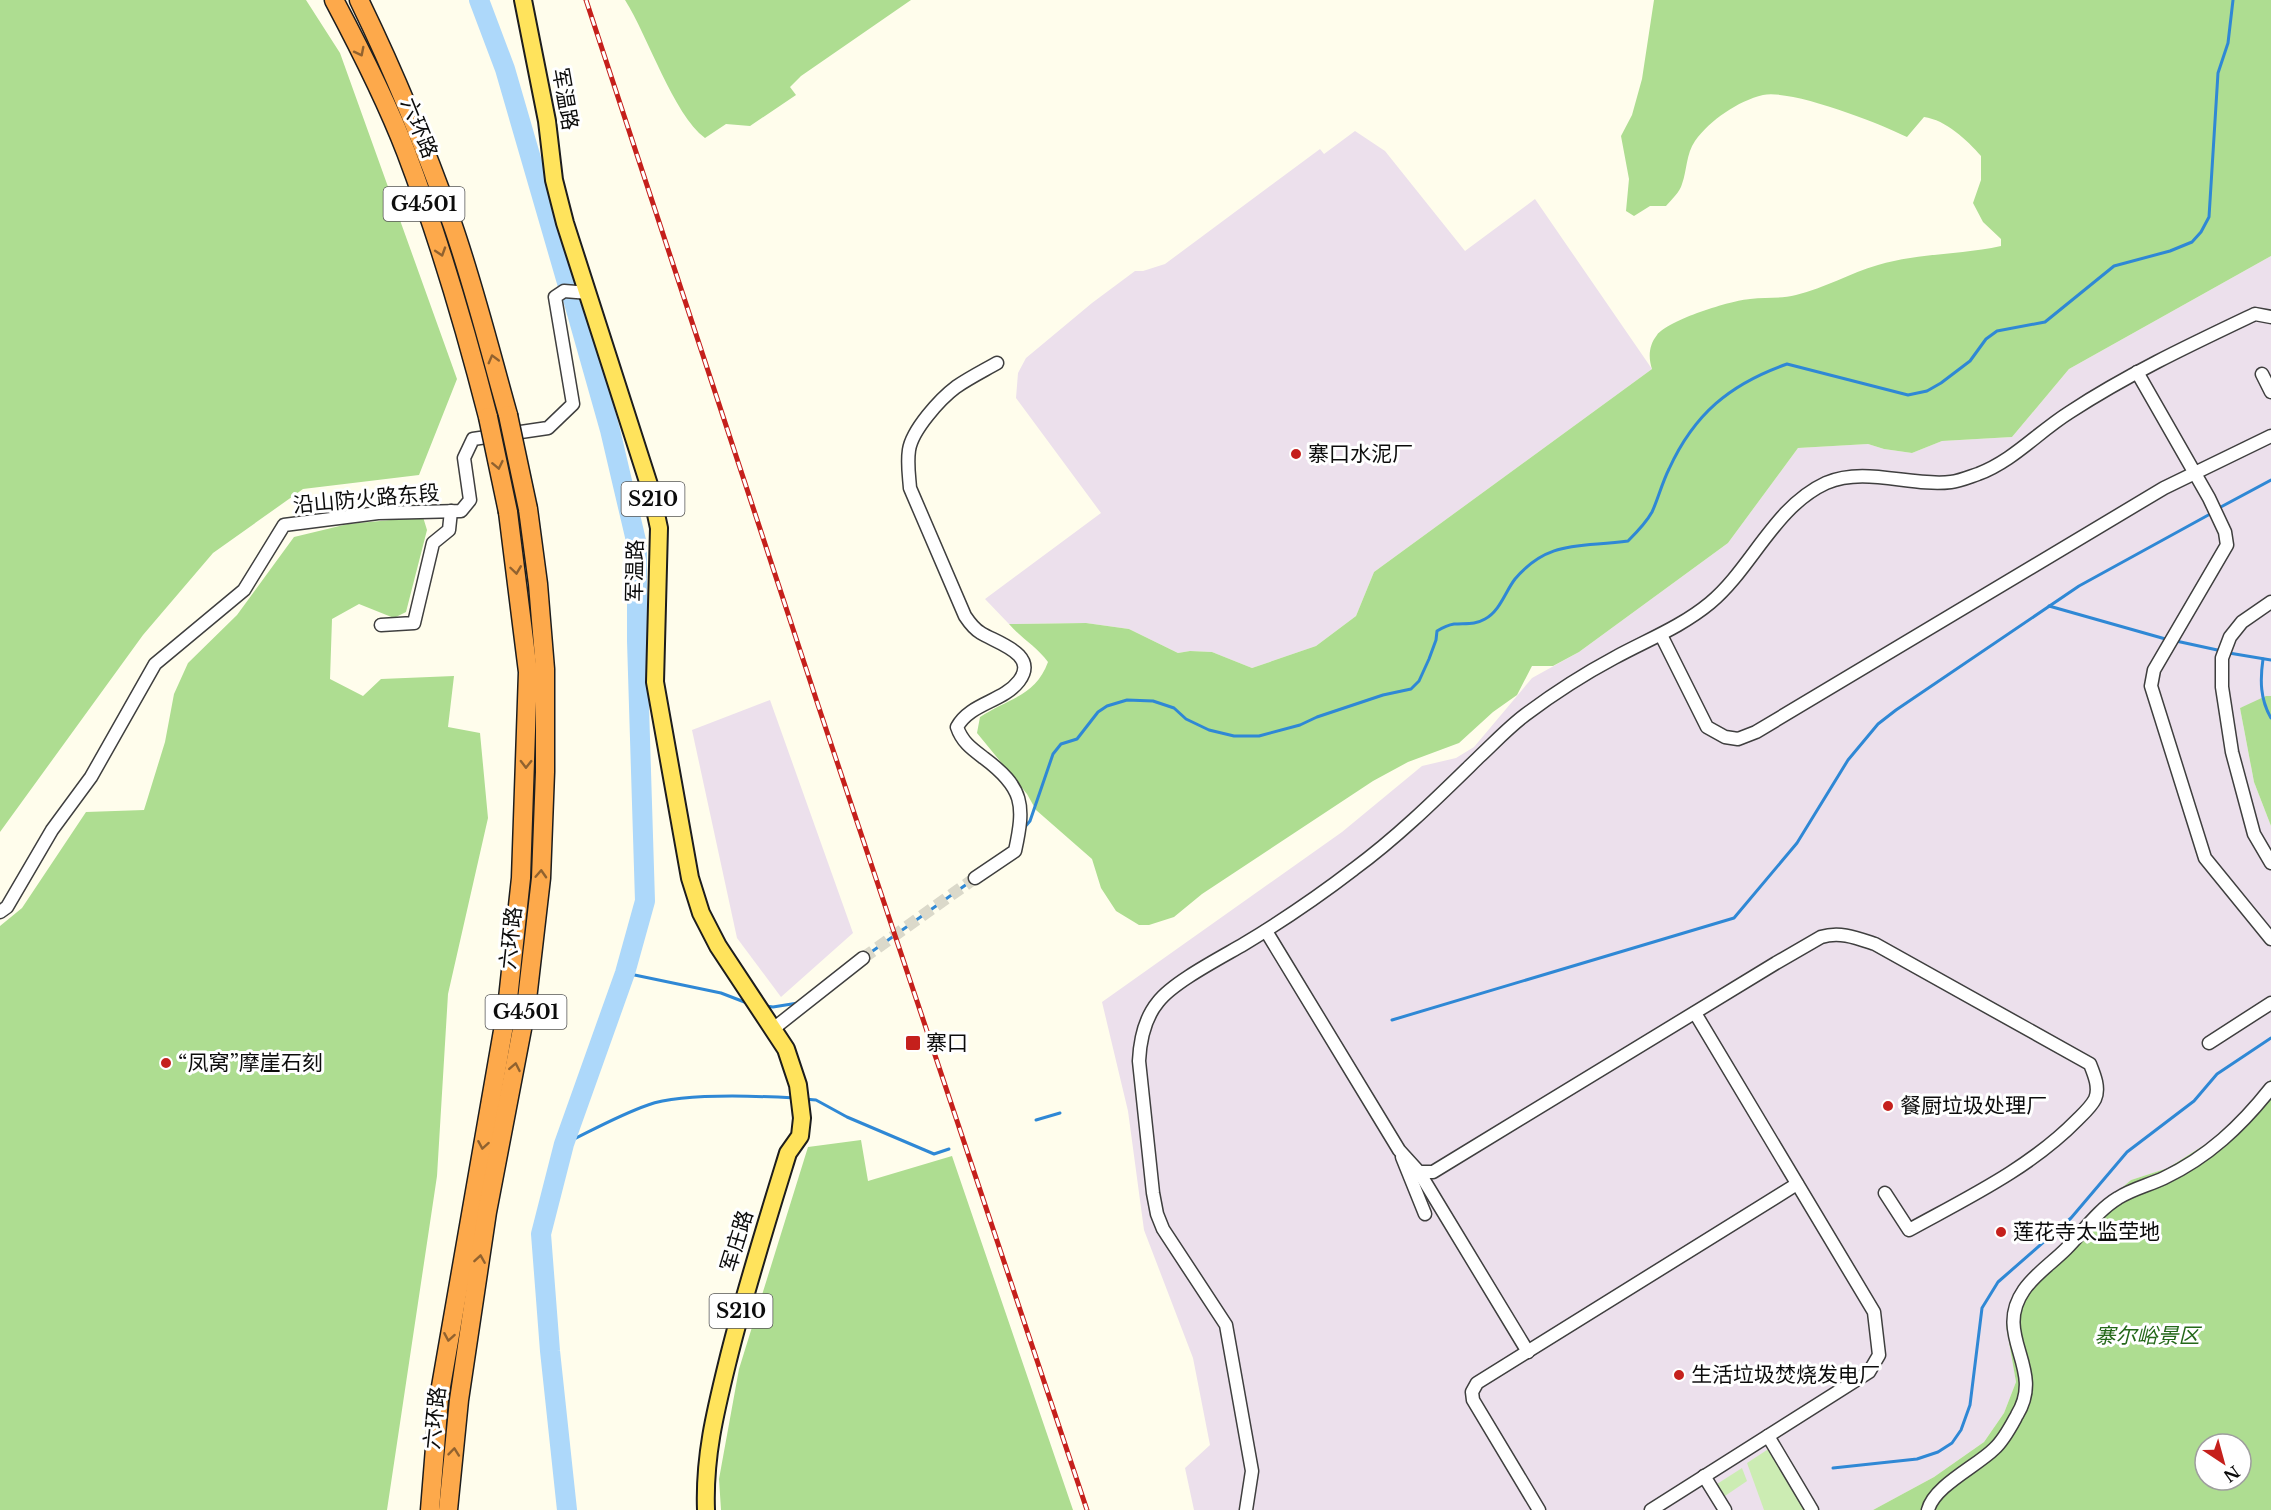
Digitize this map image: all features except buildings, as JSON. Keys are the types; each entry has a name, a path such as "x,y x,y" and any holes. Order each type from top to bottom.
{"highway":[{"name":"六环路","path":"334,0 376,82 405,150 465,325 508,512 528,672 521,878 507,1008 439,1398 430,1510"},
{"name":"六环路","path":"359,0 392,71 452,223 481,317 508,415 528,509 538,584 545,669 545,772 541,878 526,1008 487,1212 459,1400 448,1510"}],"main road":[{"name":"军温路","path":"523,0 547,121 554,180 565,223 651,491 659,528 655,682 690,878 701,913 709,929 773,1029"},
{"name":"军庄路","path":"706,1510 704,1476 708,1448 747,1284 788,1153 800,1136 802,1118 798,1085 786,1049 773,1029"}],"street":[{"name":"沿山防火路东段","path":"0,912 7,907 52,830 91,777 155,664 244,590 284,525 378,513 461,511 470,500 464,458 473,439 548,428 573,404 555,297 564,291 589,293"},
{"path":"1246,1510 1252,1471 1226,1324 1163,1229 1157,1214 1139,1061 1144,1026 1156,1004 1164,995 1322,894 1365,861 1523,716 1613,658 1661,635 1698,613 1721,594 1755,548 1783,516 1807,495 1826,483 1846,477 1953,482 1980,473 2004,462 2070,411 2138,372 2255,314 2271,317"},
{"path":"975,878 1015,851 1021,821 1021,804 1012,785 998,769 960,737 957,727 963,716 1017,684 1023,675 1024,664 1019,654 980,632 965,616 910,488 908,468 909,448 918,428 954,388 997,363"},
{"path":"2138,372 2209,498 2227,545 2154,670 2151,686 2205,858 2271,939"},
{"path":"2262,374 2271,392"},
{"path":"1661,635 1707,726 1725,737 1738,739 1756,732 2164,488 2271,436"},
{"path":"381,625 414,623 433,543 449,530 451,511"},
{"path":"2271,602 2242,622 2230,638 2224,652 2222,687 2232,752 2254,834 2271,863"},
{"path":"1266,931 1399,1150 1425,1214"},
{"path":"1419,1172 1432,1172 1537,1106 1821,937 1838,934 1875,944 2090,1064 2097,1084 2095,1098 2086,1111 2047,1147 1993,1183 1909,1230 1885,1193"},
{"path":"773,1029 863,958"},
{"path":"2209,1043 2271,1003"},
{"path":"1651,1510 1869,1372 1879,1355 1874,1312 1695,1013"},
{"path":"1928,1510 1939,1493 1995,1449 2025,1402 2026,1370 2012,1323 2017,1301 2030,1281 2066,1249 2109,1204 2176,1172 2208,1152 2241,1124 2271,1088"},
{"path":"1399,1150 1419,1172 1527,1352"},
{"path":"1539,1510 1473,1400 1472,1392 1477,1383 1797,1184"},
{"path":"1768,1436 1812,1510"},
{"path":"1704,1476 1725,1510"}],"shaded area":[{"name":"寨口水泥厂","path":"1355,131 1385,151 1465,251 1535,199 1652,369 1374,572 1356,616 1316,646 1252,668 1212,652 1178,653 1129,629 1086,623 1009,624 985,599 1101,513 1016,398 1018,373 1026,358 1092,303 1135,271 1143,271 1165,264 1320,149 1324,154"},
{"path":"2271,256 2271,696 2240,708 2254,782 2271,826 2271,1079 2249,1106 2209,1142 2168,1168 2131,1180 2006,1325 2016,1382 2004,1413 1984,1442 1934,1477 1873,1510 1194,1510 1185,1468 1210,1445 1193,1358 1144,1230 1128,1111 1102,1002 1342,832 1422,766 1456,758 1474,747 1532,678 1579,652 1728,543 1798,448 1868,444 1912,453 1942,441 2012,437 2069,369"},
{"path":"770,700 853,933 781,997 737,938 692,730"}],"green space":[{"path":"0,0 306,0 340,53 457,379 419,475 303,489 213,553 143,635 0,832"},
{"path":"625,0 911,0 801,76 790,87 796,95 750,126 726,124 705,138 693,127 682,111"},
{"path":"1654,0 2271,0 2271,256 2069,369 2012,437 1942,441 1912,453 1868,444 1798,448 1728,543 1579,652 1553,666 1532,666 1517,695 1493,712 1459,743 1408,762 1373,781 1202,894 1174,917 1149,925 1139,925 1116,911 1101,888 1092,859 1036,810 1027,794 977,733 980,717 1028,690 1043,673 1048,662 1009,624 1086,623 1129,629 1178,653 1212,652 1252,668 1316,646 1356,616 1374,572 1652,369 1650,356 1652,343 1663,329 1687,317 1729,303 1807,292 1868,268 1893,261 2001,246 2001,239 1983,222 1973,203 1981,180 1981,156 1963,137 1948,126 1924,117 1907,137 1835,108 1794,97 1776,95 1763,95 1744,102 1725,112 1701,133 1692,146 1681,187 1666,206 1650,206 1634,216 1626,211 1629,179 1621,136 1632,115 1642,79"},
{"path":"423,517 427,530 406,612 394,618 359,604 332,619 330,679 363,696 381,679 454,676 448,727 480,733 488,818 448,994 437,1176 387,1510 0,1510 0,926 22,908 86,812 144,810 165,742 174,694 188,663 237,615 294,537 348,524"},
{"path":"2266,696 2271,696 2271,826 2254,782 2240,708"},
{"name":"寨尔峪景区","path":"2271,1079 2271,1510 1873,1510 1934,1477 1984,1442 2004,1413 2016,1382 2006,1325 2014,1300 2104,1203 2131,1180 2168,1168 2209,1142 2249,1106"},
{"path":"861,1140 868,1181 952,1156 1073,1510 721,1510 719,1479 739,1369 808,1147"},
{"path":"1770,1448 1808,1510 1764,1510 1747,1463"},
{"path":"1742,1468 1747,1481 1725,1496 1717,1484"}],"waterway":[{"path":"479,0 505,69 568,286"},
{"path":"1024,828 1030,821 1053,754 1061,744 1077,739 1098,712 1107,706 1127,700 1153,701 1174,708 1186,719 1209,730 1234,736 1259,736 1300,725 1383,695 1411,689 1419,681 1429,659 1437,631 1452,624 1477,622 1490,616 1515,579 1540,557 1567,548 1628,541 1652,512 1669,469 1690,432 1716,403 1748,381 1787,364 1908,395 1927,391 1970,361 1986,339 1997,331 2045,322 2114,266 2170,251 2192,242 2201,232 2209,217 2218,73 2228,43 2233,0"},
{"path":"567,1510 550,1351 541,1234 564,1144 625,973 645,901 637,641 637,545 610,430 573,299"},
{"path":"2217,509 2271,480"},
{"path":"1392,1020 1734,918 1797,843 1848,760 1878,724 2079,586 2212,513"},
{"path":"2049,606 2169,640"},
{"path":"2176,641 2222,651"},
{"path":"2229,653 2271,660"},
{"path":"2263,659 2262,689 2271,718"},
{"path":"867,955 974,879"},
{"path":"625,973 721,993 747,1003"},
{"path":"766,1006 798,1003"},
{"path":"1833,1468 1917,1459 1938,1452 1952,1443 1961,1430 1970,1405 1982,1308 1998,1282 2071,1218 2127,1152 2194,1101 2217,1074 2271,1038"},
{"path":"564,1144 626,1113 662,1101 720,1096 795,1098"},
{"path":"804,1099 816,1100 847,1117 934,1154 949,1149"},
{"path":"1036,1120 1060,1113"}],"tunnel":[{"path":"863,958 975,878"}],"railway":[{"path":"586,0 821,714 1087,1510"}],"place":[{"name":"寨口水泥厂","path":"1296,454"},
{"name":"寨口","path":"913,1043"},
{"name":"“凤窝”摩崖石刻","path":"166,1063"},
{"name":"餐厨垃圾处理厂","path":"1888,1106"},
{"name":"莲花寺太监茔地","path":"2001,1232"},
{"name":"生活垃圾焚烧发电厂","path":"1679,1375"}]}
